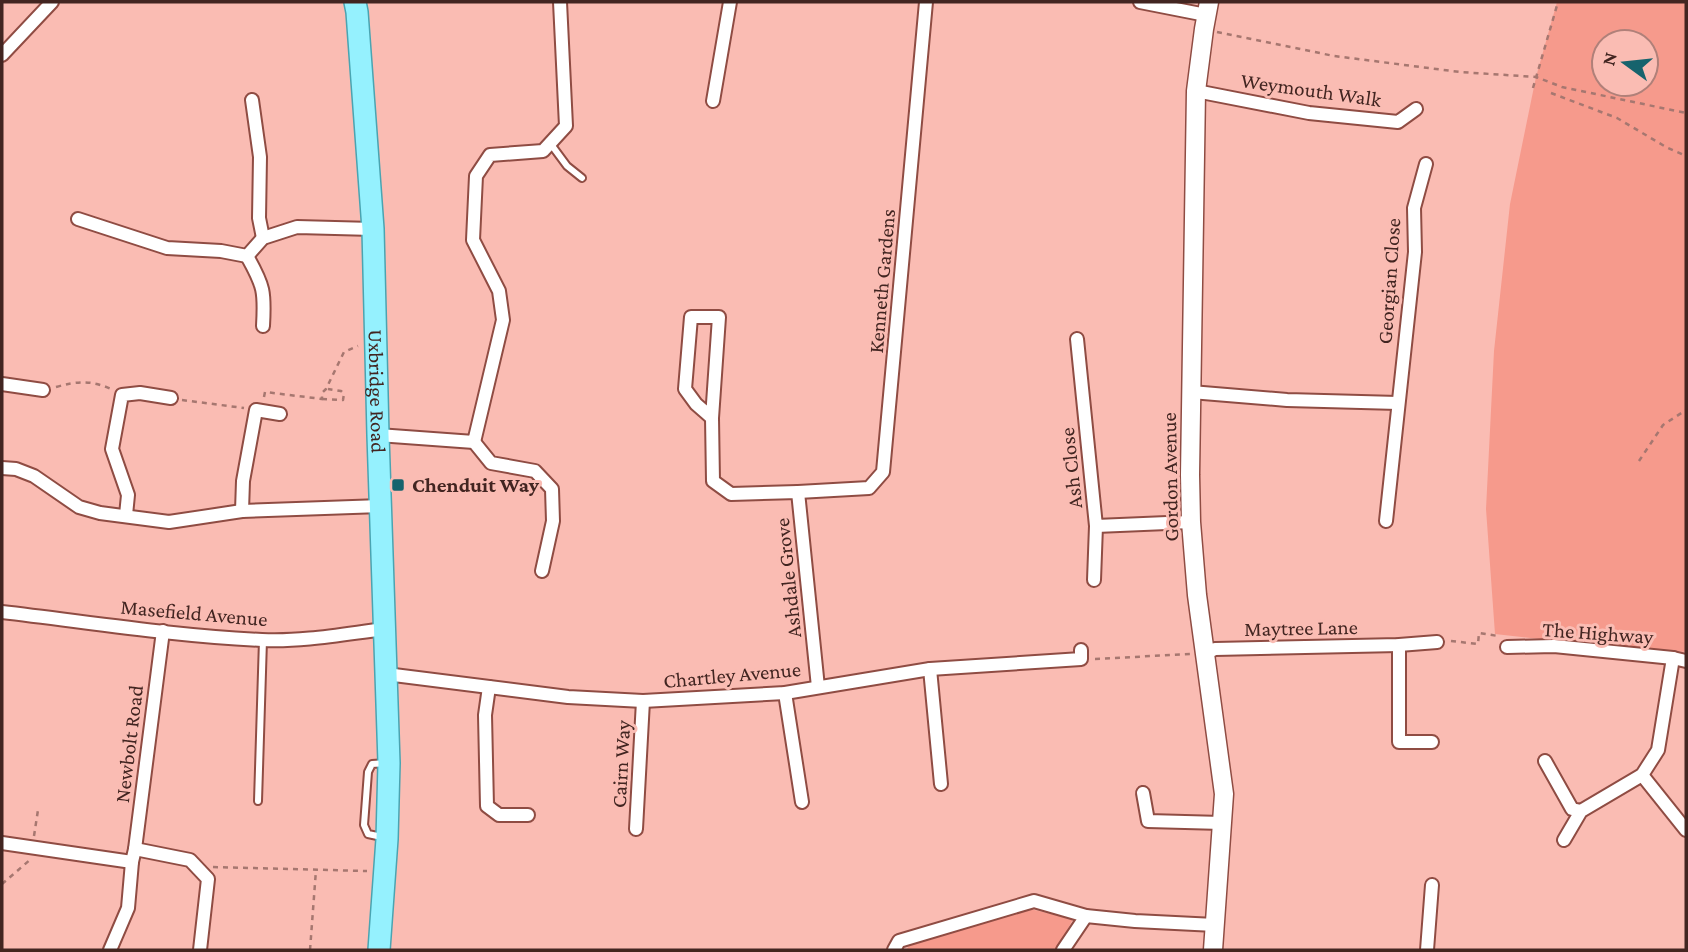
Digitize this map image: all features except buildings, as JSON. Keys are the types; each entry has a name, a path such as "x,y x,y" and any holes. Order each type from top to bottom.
{"main road":[{"name":"Uxbridge Road","path":"355,2 373,229 389,763 379,950"}],"street":[{"path":"2,55 52,2"},
{"path":"474,442 503,320 499,291 473,240 476,176 491,155 543,151 566,126 560,2"},
{"path":"713,101 730,2"},
{"name":"Kenneth Gardens","path":"798,492 869,488 883,472 926,2"},
{"path":"1140,2 1207,15"},
{"name":"Gordon Avenue","path":"1207,15 1196,91 1190,475 1191,522 1204,654 1224,794 1213,950"},
{"name":"Weymouth Walk","path":"1196,91 1310,113 1398,122 1416,108"},
{"path":"252,100 260,157 259,218 264,237"},
{"name":"Georgian Close","path":"1386,521 1415,252 1414,208 1426,164"},
{"path":"78,219 167,247 247,256 259,277 265,296 263,326"},
{"path":"247,256 264,237 297,227 373,229"},
{"name":"Ashdale Grove","path":"712,418 696,404 685,389 691,317 719,317 712,418 713,481 731,494 798,492 818,687"},
{"name":"Ash Close","path":"1077,339 1096,526 1094,580"},
{"path":"2,384 43,390"},
{"path":"1191,392 1287,400 1398,403"},
{"path":"127,515 128,495 112,449 122,395 140,393 171,398"},
{"path":"242,512 243,481 258,410 280,414"},
{"path":"378,435 474,442 491,463 535,471 552,489 553,522 542,571"},
{"path":"2,468 16,469 34,476 79,507 100,513 169,522 242,512 381,506"},
{"name":"Ash Close","path":"1096,526 1191,522"},
{"name":"Masefield Avenue","path":"2,612 263,640 314,638 384,629"},
{"name":"Newbolt Road","path":"110,950 128,908 163,631"},
{"name":"Maytree Lane","path":"1204,654 1214,649 1437,642"},
{"path":"1399,645 1399,742 1432,742"},
{"name":"The Highway","path":"1507,647 1554,646 1680,660"},
{"name":"Chartley Avenue","path":"386,674 568,697 643,701 785,692 930,669 1081,654"},
{"path":"1564,840 1581,811 1642,775 1658,750 1680,660"},
{"path":"930,669 941,784"},
{"path":"489,687 485,715 487,806 499,815 528,815"},
{"path":"785,692 802,802"},
{"name":"Cairn Way","path":"636,829 643,701"},
{"path":"1545,761 1572,809 1581,811"},
{"path":"1642,775 1686,830"},
{"path":"1143,793 1148,821 1222,823"},
{"path":"2,843 32,853 134,855 190,860 208,879 200,950"},
{"path":"1427,950 1432,885"},
{"path":"894,950 899,942 1034,901 1086,916 1215,925"},
{"path":"1063,950 1086,916"}],"lane":[{"path":"550,143 567,166 582,178"},
{"path":"258,801 263,640"}],"path":[{"path":"1533,89 1558,2"},
{"path":"1207,15 1334,56 1460,72 1535,77 1562,87 1686,113"},
{"path":"1551,93 1617,118 1686,156"},
{"path":"322,398 344,352 359,346 376,346"},
{"path":"43,390 77,381 102,385 122,395"},
{"path":"171,398 258,410 265,392 343,400 344,394 341,391 327,389"},
{"path":"1639,461 1663,425 1686,410"},
{"path":"1437,642 1478,644 1479,632 1498,636 1497,646 1507,647"},
{"path":"1081,654 1204,654"},
{"path":"2,884 32,853 38,810"},
{"path":"196,866 385,872"},
{"path":"310,950 316,870"}],"shaded area":[{"path":"1557,2 1686,2 1686,652 1495,634 1486,509 1494,351 1510,204 1536,77"},
{"path":"1030,909 1073,919 1057,950 906,950 912,941"}],"place":[{"name":"Chenduit Way","path":"398,485"}]}
